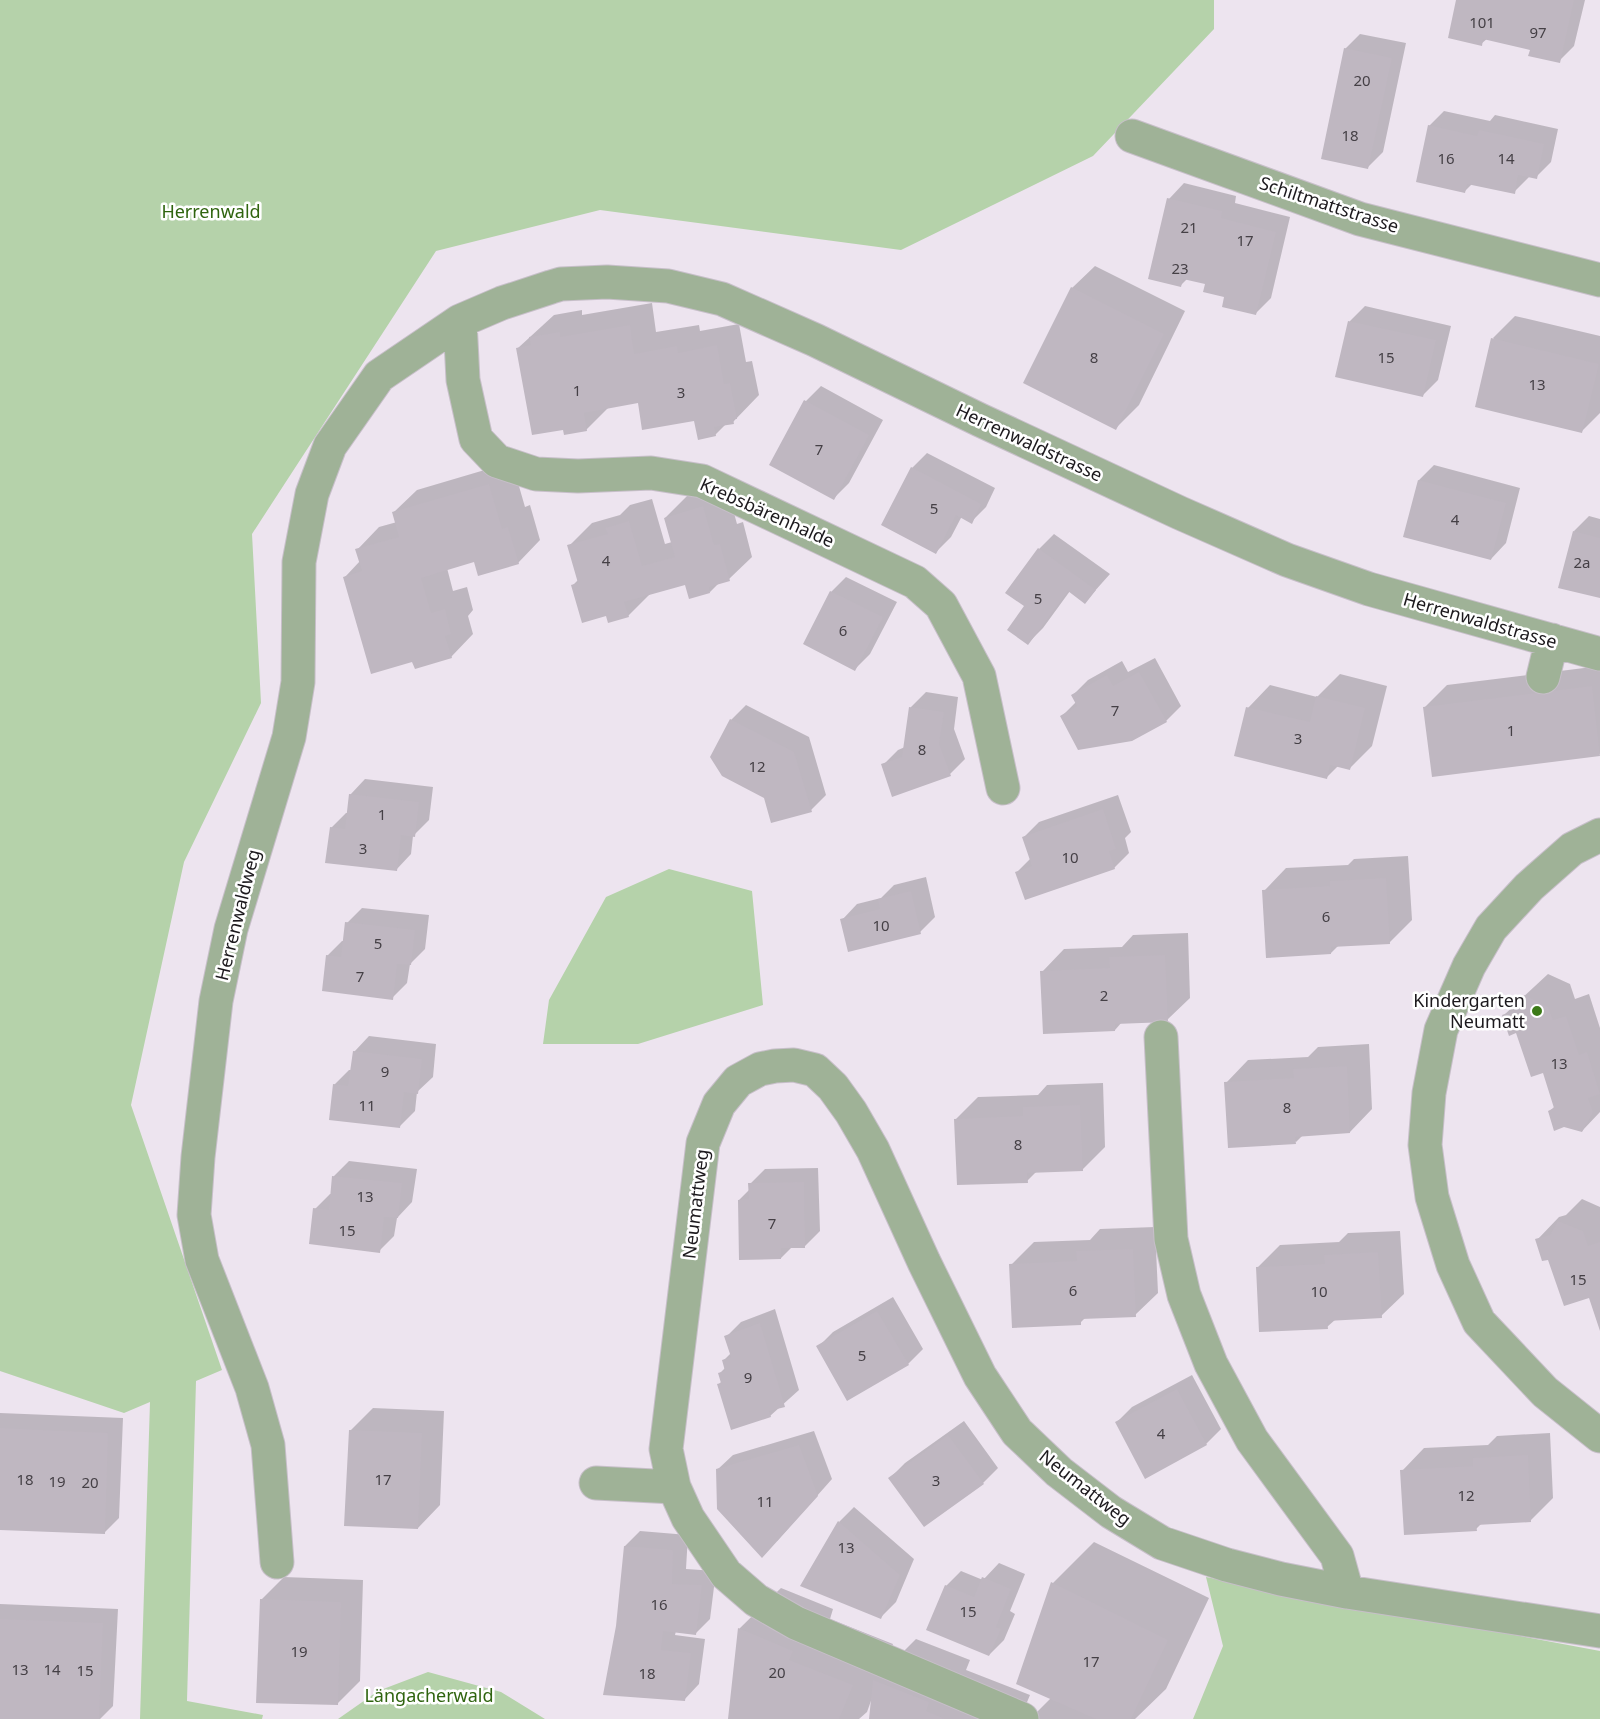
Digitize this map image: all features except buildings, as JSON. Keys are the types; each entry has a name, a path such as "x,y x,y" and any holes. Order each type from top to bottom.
{"street":[{"name":"Schiltmattstrasse","path":"1132,136 1360,219 1600,280"},
{"name":"Herrenwaldstrasse","path":"460,321 502,303 561,284 607,282 668,286 722,299 815,340 1180,513 1287,560 1369,590 1600,654"},
{"name":"Krebsbärenhalde","path":"460,321 463,380 476,440 497,461 537,474 578,476 651,472 702,481 915,582 941,605 979,676 1003,788"},
{"name":"Herrenwaldweg","path":"277,1562 268,1445 252,1388 202,1260 194,1215 198,1156 216,1001 231,929 289,737 298,682 299,562 312,494 330,446 380,376 460,321"},
{"path":"1543,677 1552,640"},
{"path":"1600,835 1572,849 1529,887 1491,928 1469,966 1441,1030 1429,1093 1425,1145 1432,1197 1454,1265 1479,1322 1545,1392 1600,1436"},
{"path":"1161,1037 1171,1239 1184,1295 1211,1364 1252,1440 1337,1556 1347,1592"},
{"name":"Neumattweg","path":"1022,1719 806,1627 756,1600 726,1574 704,1544 688,1518 674,1487 666,1449 703,1143 719,1104 738,1081 760,1069 794,1065 815,1070 833,1087 873,1150 924,1262 980,1376 1017,1432 1059,1472 1111,1512 1162,1543 1227,1565 1281,1579 1347,1592 1600,1631"},
{"path":"596,1483 674,1487"}],"green space":[{"name":"Herrenwald","path":"0,0 1214,0 1214,29 1093,156 901,250 600,210 436,251 252,534 261,703 184,862 131,1105 222,1370 196,1381 187,1701 263,1715 262,1719 140,1719 150,1402 124,1413 0,1371"},
{"path":"669,869 752,891 763,1005 638,1044 543,1044 549,1000 606,897"},
{"path":"1206,1577 1600,1651 1600,1719 1193,1719 1223,1646"},
{"name":"Längacherwald","path":"428,1672 501,1692 545,1719 338,1719 378,1691"}],"place":[{"name":"Kindergarten Neumatt","path":"1537,1011"}]}
